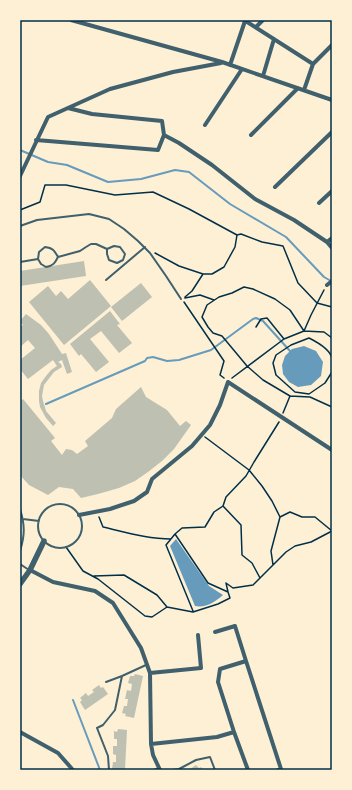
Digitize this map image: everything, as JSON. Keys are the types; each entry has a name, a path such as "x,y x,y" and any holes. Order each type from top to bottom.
{"street":[{"path":"71,20 222,62 332,100"},
{"path":"230,65 245,20 313,64"},
{"path":"256,27 263,20"},
{"path":"263,76 274,39"},
{"path":"304,90 313,64 332,45"},
{"path":"20,176 48,117 110,89 173,72 222,62"},
{"path":"206,125 242,69"},
{"path":"251,135 298,88"},
{"path":"36,140 158,150 164,135 162,121 92,114 68,108"},
{"path":"275,187 332,132"},
{"path":"164,135 212,165 255,199 294,220 327,242 332,248"},
{"path":"319,203 332,191"},
{"path":"327,242 332,238"},
{"path":"327,285 332,280"},
{"path":"79,515 110,509 134,501 147,492 152,479 192,446 210,425 220,405 228,381 332,450"},
{"path":"20,584 30,570 44,541"},
{"path":"30,570 54,582 95,591 113,603 141,648 150,673 151,744 157,769"},
{"path":"215,632 235,626 281,769 278,770"},
{"path":"150,673 200,668 198,635"},
{"path":"246,660 220,669 218,682 248,770"},
{"path":"20,732 58,752 73,770"},
{"path":"151,744 217,737 234,732"}],"lane":[{"path":"20,226 37,220 89,214 109,219 129,233 145,247 181,299"},
{"path":"58,257 55,251 44,247 39,252 38,260 46,267 52,266 58,257 80,251 91,244 96,244 108,249 114,246 120,247 125,254 123,260 117,263 108,260 106,254 108,249"},
{"path":"106,280 145,247"},
{"path":"20,262 38,260"},
{"path":"56,505 65,505 72,508 79,515 82,524 80,534 74,543 62,548 50,546 44,541 38,526 42,515 47,509 56,505"},
{"path":"20,509 24,529 20,551"},
{"path":"22,518 39,521"},
{"path":"20,564 30,570"},
{"path":"106,682 147,665"},
{"path":"109,770 108,756 96,728 103,725 115,710 122,676"},
{"path":"173,770 179,769 196,760 210,757 214,770"}],"path":[{"path":"20,210 40,202 45,185 66,185 115,195 153,192 189,209 237,235 242,234 262,242 283,246 298,283 317,303 332,307"},
{"path":"145,247 179,266 203,274 212,274 224,267 235,247 237,235"},
{"path":"181,299 192,291 203,274"},
{"path":"304,331 327,285"},
{"path":"304,331 290,310 275,299 253,288 244,287 232,293 218,297 207,305 202,317 213,333 222,336 248,366 263,380 290,396 310,397 332,407"},
{"path":"181,299 200,295 214,300"},
{"path":"181,299 224,361 220,375 228,381 284,340 304,331 324,332 332,338"},
{"path":"256,327 262,318 267,318 284,340"},
{"path":"332,359 332,356 319,344 309,338 292,345 276,355 273,363 276,375 295,392 309,394 325,383 332,372"},
{"path":"193,612 166,545 182,528 205,527 214,512 223,506 226,497 246,476 282,417 290,396"},
{"path":"202,434 249,470 272,501 280,517 271,551 273,565"},
{"path":"223,506 241,525 242,555 252,563 260,578"},
{"path":"97,512 103,527 136,535 171,539"},
{"path":"92,576 124,575 156,595 168,607 193,612 218,604 230,598 226,583 233,588 253,585 286,552 295,546 311,542 332,531 315,517 302,517 290,512 280,517"},
{"path":"175,534 208,583 228,592"},
{"path":"66,547 83,571 98,579 145,616 152,617 168,607"}],"water":[{"path":"304,346 316,351 323,362 321,376 311,385 298,387 289,382 283,374 282,365 285,356 292,349"},
{"path":"176,539 209,586 223,595 214,602 203,606 195,606 170,546"}],"building":[{"path":"84,261 86,276 20,286 20,271"},
{"path":"90,280 111,306 64,345 29,302 48,286 56,296 61,291 68,299"},
{"path":"141,283 152,297 122,321 111,307"},
{"path":"110,311 120,324 117,325 132,343 119,353 101,331 90,339 109,362 96,372 81,354 79,356 70,344"},
{"path":"26,314 41,325 49,334 62,354 66,353 72,372 67,374 62,360 58,362 62,367 54,372 44,385 42,396 43,401 46,411 56,423 53,426 46,418 40,407 39,391 41,383 46,376 57,366 53,360 28,379 20,369 20,360 35,348 28,340 20,347 20,327 23,325 20,321"},
{"path":"141,387 146,397 167,410 180,426 186,421 191,425 174,449 148,472 135,481 119,488 81,498 73,489 59,487 48,495 29,485 20,475 20,402 23,399 55,438 51,441 62,455 66,449 72,450 77,454 88,446 85,441 112,418 116,409"},
{"path":"135,674 143,676 134,718 125,716 126,714 122,713 124,706 127,706 128,699 125,699 127,690 131,691 132,684 128,683 130,676 134,676"},
{"path":"99,685 101,688 103,687 108,694 85,710 80,702 82,700 80,698 86,693 88,696 94,692 92,690"},
{"path":"118,729 127,730 125,770 112,769 113,762 116,762 116,755 113,754 113,746 117,746 117,739 114,739 114,731 117,732"},
{"path":"196,765 199,768 201,767 203,770 190,769"}],"waterway":[{"path":"20,150 48,162 67,165 108,182 141,179 175,170 189,172 230,204 286,237 324,277 331,281"},
{"path":"46,404 145,361 147,358 153,357 167,361 179,360 211,350 256,318 263,321 290,351"},
{"path":"73,700 100,770"}]}
